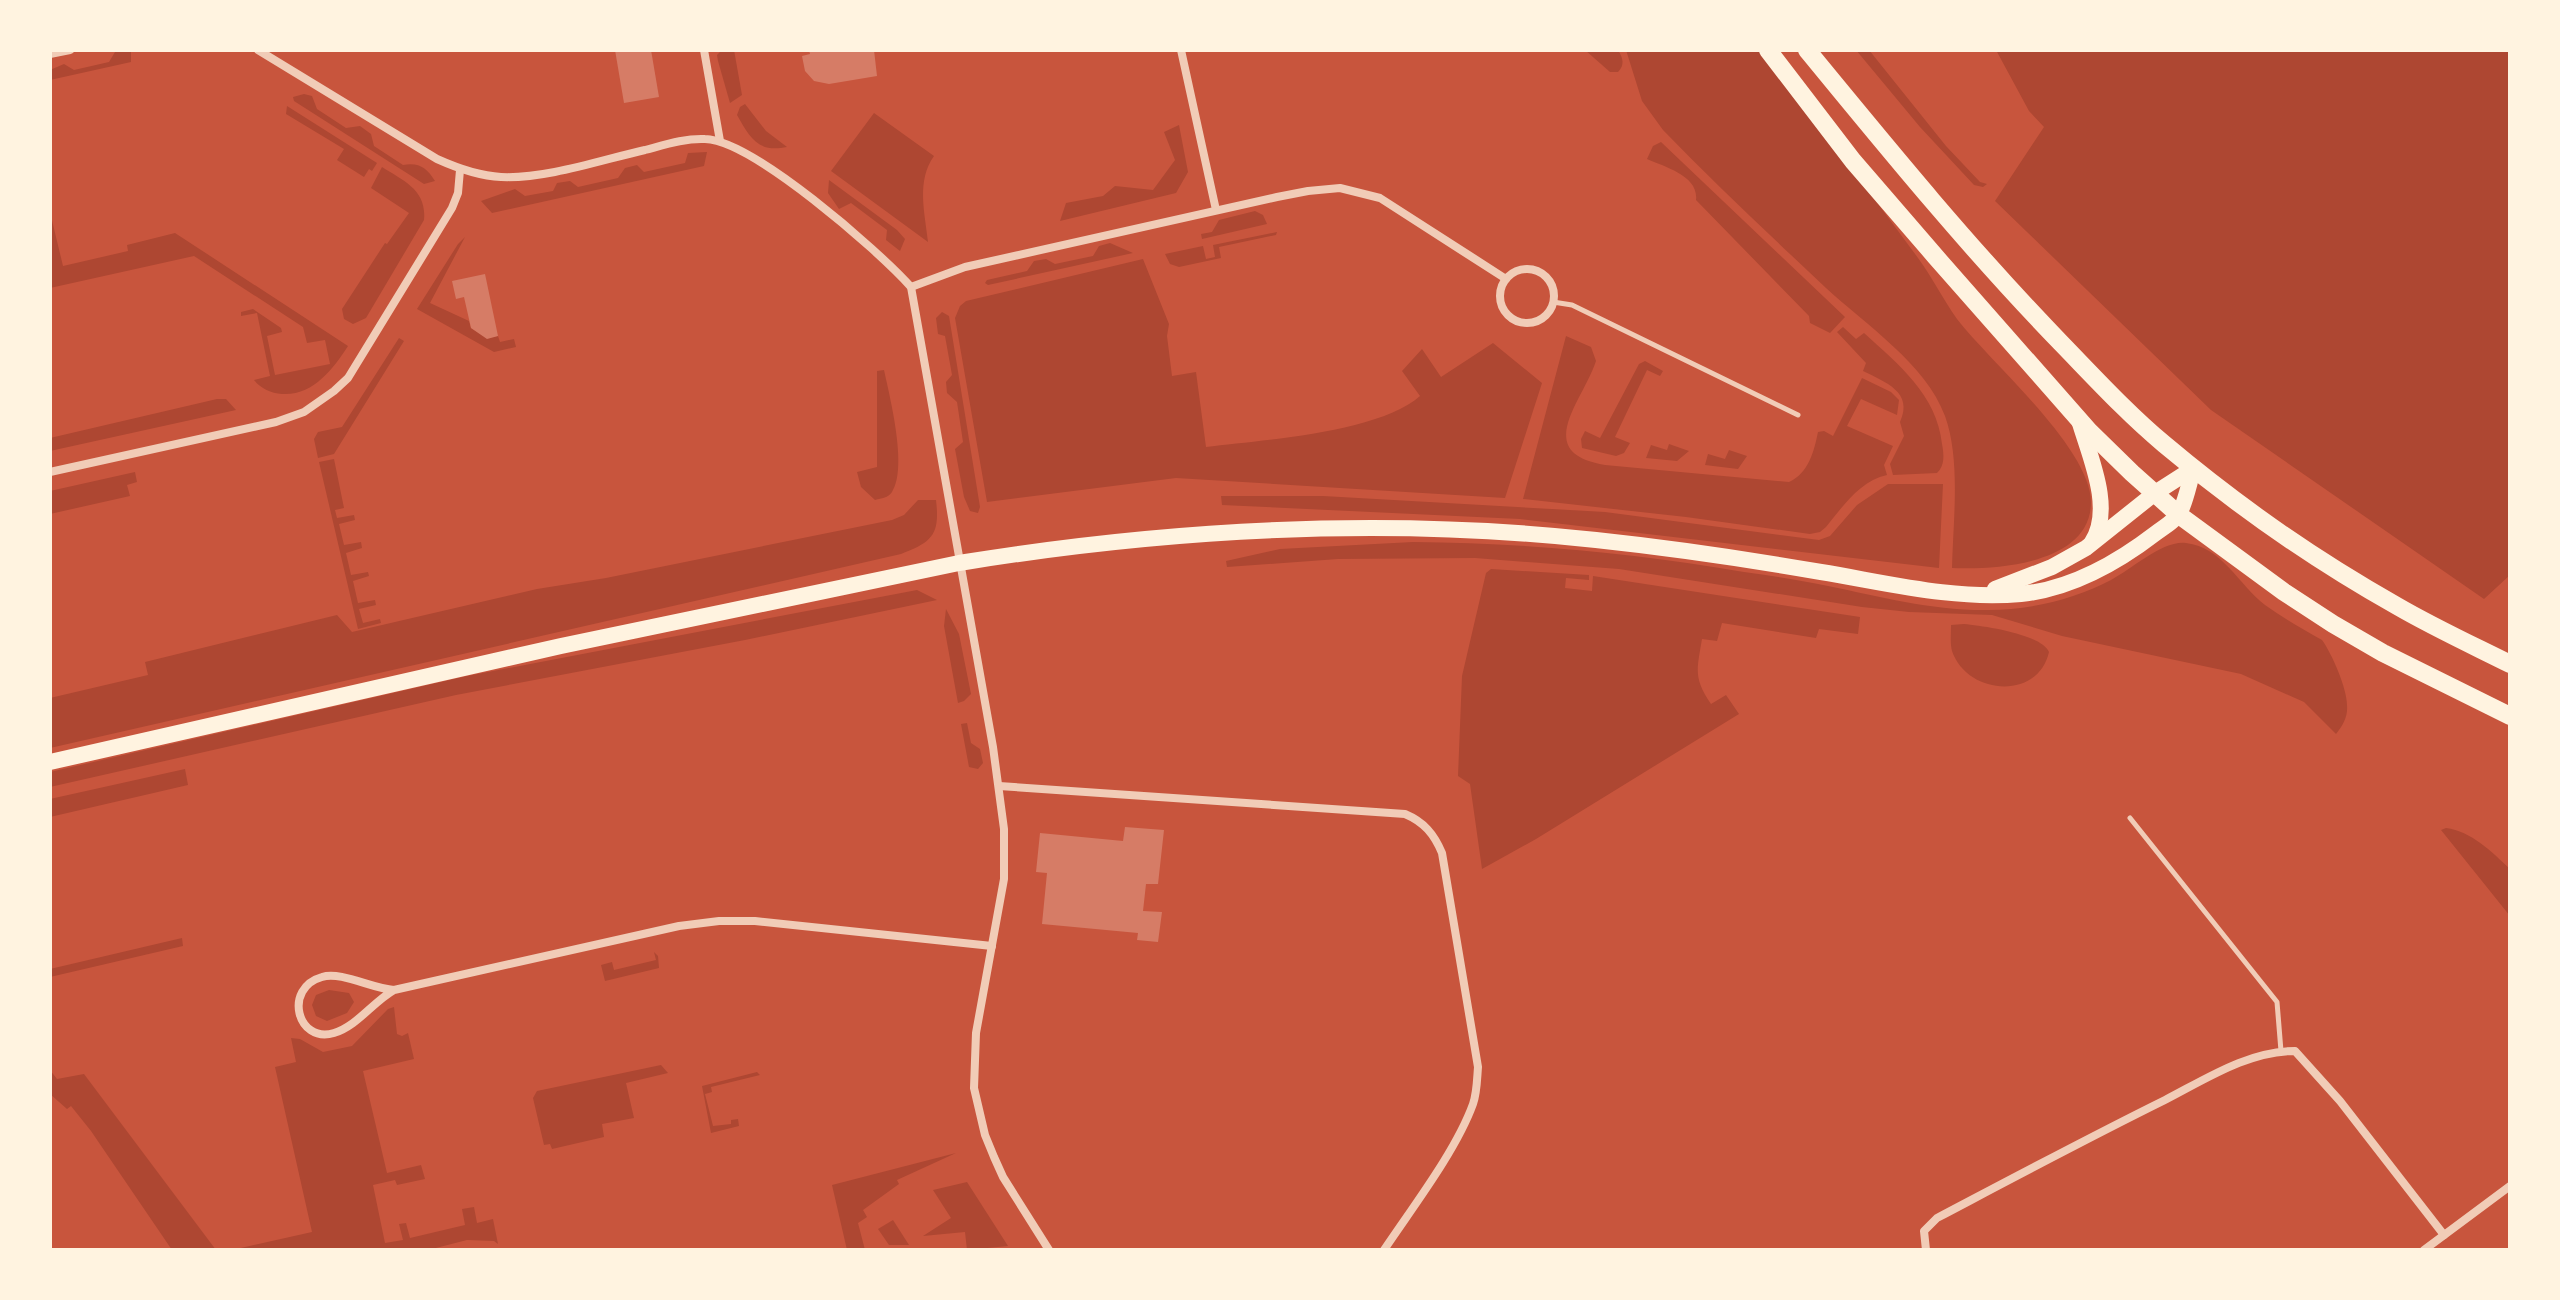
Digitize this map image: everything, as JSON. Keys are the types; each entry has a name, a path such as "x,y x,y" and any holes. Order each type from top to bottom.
{"main road":[{"path":"1768,50 1853,161 2079,420 2179,515 2333,624 2383,653 2510,716"},
{"path":"1807,50 1928,199 2121,405 2194,468 2287,536 2396,606 2510,664"},
{"path":"2079,420 2096,480 2100,507 2098,532 2086,548"},
{"path":"1980,594 2052,567 2086,548 2155,493 2194,468"},
{"path":"50,762 561,646 959,563 1036,551 1180,537 1330,530 1510,532 1607,541 1824,572 1935,592 2023,594 2094,573 2145,541 2179,515 2194,468"}],"street":[{"path":"50,54 70,50"},
{"path":"258,50 460,170 500,177 529,175 690,140 720,141 788,180 887,261 911,287 1004,829 1004,879 976,1033 973,1069 977,1105 985,1135 1003,1177 1049,1250"},
{"path":"704,50 720,141"},
{"path":"1181,50 1216,210"},
{"path":"50,472 276,422 319,403 348,378 452,208 458,193 460,170"},
{"path":"911,287 965,267 1216,210 1308,191 1340,188 1380,198 1506,279"},
{"path":"1522,270 1540,272 1551,283 1553,302 1549,312 1537,321 1515,321 1506,314 1500,300 1500,289 1506,279 1522,270"},
{"path":"999,786 1405,814 1430,831 1442,853 1478,1067 1477,1086 1474,1103 1455,1140 1384,1250"},
{"path":"394,990 346,1028 334,1033 323,1035 312,1031 303,1022 298,1010 304,989 312,980 323,976 332,975 379,989 394,990 679,926 719,921 755,921 992,946"},
{"path":"1926,1250 1924,1231 1937,1218 2247,1059 2281,1051 2295,1051 2303,1058 2444,1235"},
{"path":"2424,1250 2510,1186"}],"lane":[{"path":"1553,302 1572,305 1798,415"},
{"path":"2130,818 2277,1002 2281,1051"}],"shaded area":[{"path":"722,50 734,50 742,95 730,103 717,55"},
{"path":"1585,50 1618,50 1622,67 1618,72 1610,72"},
{"path":"1626,50 1761,50 1918,258 1957,319 2037,407 2075,458 2087,481 2091,503 2087,523 2075,539 2058,551 2038,559 1992,567 1952,568 1953,452 1945,416 1936,397 1910,362 1826,288 1663,130 1642,101"},
{"path":"1856,50 1869,50 1946,146 1980,182 1987,184 1983,187 1974,185 1920,127"},
{"path":"1996,50 2510,50 2510,575 2484,599 2211,410 1995,201 2044,127 2029,111"},
{"path":"131,51 131,62 50,80 50,70 64,64 74,70 109,62 115,52"},
{"path":"304,94 312,96 317,109 346,128 360,126 371,134 374,146 403,165 422,167 435,181 424,184 294,101 293,97"},
{"path":"745,104 766,131 787,147 769,148 751,137 737,115"},
{"path":"287,106 377,163 372,171 369,169 364,177 337,160 344,149 286,114"},
{"path":"874,113 934,156 923,187 928,242 831,171"},
{"path":"1179,125 1188,172 1176,193 1060,221 1066,203 1103,196 1115,186 1153,190 1175,160 1164,132"},
{"path":"1661,142 1845,317 1830,333 1810,323 1809,316 1696,200 1687,179 1647,159 1653,146"},
{"path":"707,152 704,166 492,213 481,201 515,189 525,196 553,191 557,183 570,181 578,187 618,178 625,168 637,165 644,172 685,163 688,153"},
{"path":"382,167 406,182 418,194 424,220 366,318 353,324 344,319 342,309 385,243 409,213 371,188"},
{"path":"829,180 897,230 905,239 900,251 886,240 887,230 851,203 839,209 828,193"},
{"path":"1255,211 1263,215 1267,224 1202,239 1201,234 1212,232 1219,220"},
{"path":"50,212 63,266 128,251 127,245 175,233 348,346 329,372 313,386 293,393 266,390 254,380 270,376 257,313 241,316 241,312 253,309 281,328 282,332 267,336 275,375 330,364 325,340 307,343 303,327 194,256 50,288"},
{"path":"1277,232 1276,235 1219,247 1221,258 1179,267 1170,264 1165,254 1203,246 1206,259 1215,257 1213,245"},
{"path":"465,237 430,303 469,321 471,328 487,338 498,336 500,342 514,339 516,347 494,352 417,309"},
{"path":"1110,243 1133,253 988,285 985,283 1027,271 1034,261 1046,259 1055,264 1093,256 1099,246"},
{"path":"1143,259 1169,324 1167,336 1172,376 1196,372 1206,447 1318,433 1377,419 1401,409 1420,396 1402,371 1422,349 1441,377 1493,343 1542,383 1505,498 1176,478 987,502 955,318 960,306 966,301"},
{"path":"942,312 949,316 980,507 978,513 970,511 964,497 955,449 963,442 957,402 947,393 946,382 952,375 945,336 938,334 936,318"},
{"path":"1843,327 1856,339 1864,333 1902,369 1924,396 1939,426 1943,448 1943,463 1937,473 1893,475 1890,464 1904,436 1900,422 1903,403 1895,389 1863,371 1866,363 1837,332"},
{"path":"1566,336 1591,347 1596,361 1574,408 1566,437 1571,449 1583,459 1605,465 1789,482 1806,467 1818,432 1824,431 1833,436 1862,378 1891,392 1899,400 1897,415 1861,399 1847,426 1893,446 1884,465 1887,475 1860,489 1826,527 1810,534 1523,499"},
{"path":"399,338 404,341 334,454 318,458 314,439 318,432 342,427"},
{"path":"1645,361 1663,371 1660,376 1647,370 1615,437 1630,443 1624,453 1616,456 1582,448 1581,439 1585,431 1600,438 1639,364"},
{"path":"884,370 896,432 898,467 892,492 875,500 861,487 857,472 877,467 877,371"},
{"path":"226,399 236,410 50,451 50,438"},
{"path":"1669,444 1689,451 1677,461 1646,458 1651,445 1667,450"},
{"path":"1729,450 1747,456 1738,469 1705,465 1708,454 1725,459"},
{"path":"334,459 344,508 335,510 337,518 354,515 355,520 339,524 344,545 361,542 362,548 346,553 351,575 368,572 369,576 353,581 358,603 375,600 376,605 359,609 363,623 380,619 381,623 358,629 319,462"},
{"path":"135,472 137,482 127,485 130,496 50,514 50,491"},
{"path":"1888,484 1943,484 1939,568 1520,519 1222,505 1221,496 1323,496 1605,512 1819,540 1830,536 1857,505"},
{"path":"918,500 936,500 935,529 927,541 901,554 50,748 50,698 148,675 145,662 337,615 352,632 537,589 892,520 904,515"},
{"path":"1413,542 1496,544 1620,554 1796,580 1928,606 1968,610 2036,606 2067,598 2111,580 2158,550 2186,543 2199,546 2220,559 2265,605 2322,640 2342,681 2347,713 2336,734 2304,702 2241,674 2062,636 1992,615 1862,607 1619,569 1475,558 1338,559 1227,567 1226,561 1280,549"},
{"path":"1491,569 1589,575 1589,580 1566,578 1565,588 1592,591 1593,576 1860,617 1858,634 1819,629 1816,638 1722,623 1717,641 1702,639 1699,680 1711,704 1726,695 1739,714 1482,869 1470,784 1458,776 1462,676 1486,573"},
{"path":"917,590 937,600 456,695 50,787 50,772 467,676"},
{"path":"946,609 959,634 971,694 958,703 944,626"},
{"path":"1964,624 2011,632 2035,640 2049,652 2042,668 2031,679 2017,685 1986,684 1972,677 1960,666 1951,648 1951,625"},
{"path":"967,723 971,743 980,749 983,763 978,769 969,767 961,724"},
{"path":"185,769 188,785 50,817 50,799"},
{"path":"2446,828 2472,838 2510,869 2510,916 2441,830"},
{"path":"182,938 183,946 50,977 50,969"},
{"path":"654,952 658,956 659,968 605,981 601,965 612,962 614,970 656,960"},
{"path":"329,990 349,993 354,1002 347,1013 327,1021 316,1016 312,1005 316,995"},
{"path":"394,1007 397,1034 402,1036 408,1033 414,1059 363,1071 387,1173 421,1165 425,1179 397,1185 395,1180 373,1185 385,1243 403,1240 399,1224 406,1223 410,1238 465,1225 462,1209 474,1207 477,1223 493,1219 498,1244 494,1241 467,1240 428,1250 232,1250 312,1232 275,1067 296,1062 291,1038 300,1039 323,1052 352,1046 388,1009"},
{"path":"661,1065 668,1073 626,1083 634,1118 602,1124 604,1137 552,1149 550,1144 544,1145 533,1098 537,1091"},
{"path":"50,1070 57,1079 84,1074 216,1250 172,1250 91,1131 71,1106 67,1109 50,1094"},
{"path":"757,1072 760,1075 711,1087 712,1092 705,1094 713,1126 731,1124 731,1120 738,1119 739,1126 711,1133 702,1086"},
{"path":"956,1153 897,1180 899,1184 863,1210 867,1217 858,1223 865,1250 847,1250 832,1185"},
{"path":"967,1182 1008,1246 967,1250 965,1232 923,1236 951,1218 933,1190"},
{"path":"893,1220 909,1245 889,1245 878,1229"}],"building":[{"path":"615,50 651,50 659,97 624,103"},
{"path":"809,50 874,50 877,76 829,84 814,81 805,71 802,56 810,54"},
{"path":"485,274 498,336 487,339 471,328 464,297 456,299 452,281"},
{"path":"1125,827 1164,830 1158,884 1146,884 1143,911 1162,912 1158,942 1137,940 1138,933 1042,924 1047,873 1036,872 1040,833 1123,841"}]}
